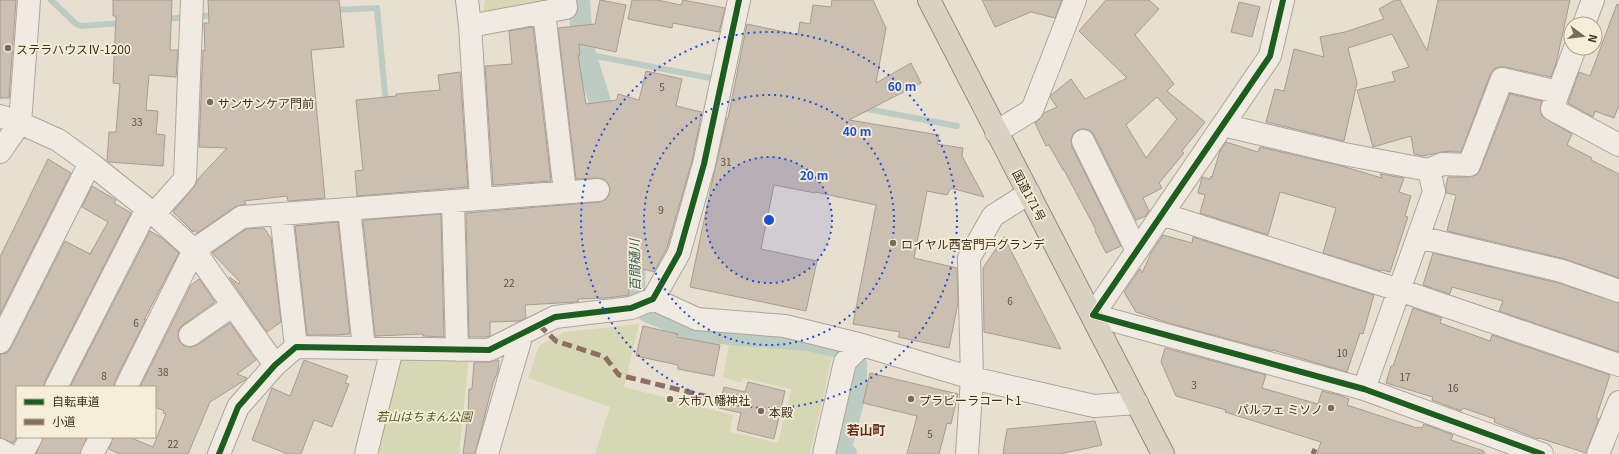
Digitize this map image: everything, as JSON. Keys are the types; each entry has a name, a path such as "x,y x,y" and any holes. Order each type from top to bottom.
{"highway":[{"name":"国道171号","path":"929,0 996,132 1093,315 1163,454"}],"street":[{"path":"0,152 10,119 29,0"},
{"path":"467,0 481,198"},
{"path":"470,26 566,8 566,0"},
{"path":"219,454 238,407 275,365 296,347 489,350 555,317 631,308 646,302 679,253 704,164 739,0"},
{"path":"996,132 1032,110 1075,0"},
{"path":"1283,0 1270,56 1093,315 1364,389 1542,454"},
{"path":"1587,16 1593,0"},
{"path":"57,386 151,211 185,179 192,11"},
{"path":"544,12 565,192"},
{"path":"1572,56 1552,110 1619,145"},
{"path":"1223,125 1344,154 1429,170 1442,164 1469,165 1502,79 1558,92"},
{"path":"10,119 58,140 151,211 194,250 275,365"},
{"path":"1083,141 1137,251"},
{"path":"0,342 90,163"},
{"path":"1364,389 1434,192 1429,170"},
{"path":"126,386 194,250 242,217 598,190"},
{"path":"967,454 972,378 969,258 993,216 1028,193"},
{"path":"453,201 457,350"},
{"path":"349,209 364,348"},
{"path":"281,214 296,347"},
{"path":"1162,214 1399,290 1619,365"},
{"path":"1418,237 1562,271 1619,291"},
{"path":"646,302 697,319 785,326 853,354 972,378 1094,406 1137,403"},
{"path":"190,335 232,306"},
{"path":"489,453 522,334"},
{"path":"366,454 392,349"},
{"path":"824,454 853,354"},
{"path":"1598,454 1619,402"},
{"path":"22,454 30,438"},
{"path":"92,454 100,438"},
{"path":"0,450 7,454"}],"green space":[{"path":"485,0 555,0 483,14"},
{"path":"639,324 624,387 733,415 730,432 778,443 791,389 744,378 740,383 723,377 730,340 791,344 832,357 810,454 595,454 610,407 528,378 539,346 564,332"},
{"name":"若山はちまん公園","path":"404,355 469,357 459,454 376,454 396,362"}],"building":[{"name":"ステラハウスⅣ-1200","path":"0,0 16,0 9,98 0,98"},
{"path":"113,0 172,0 170,50 178,50 176,77 149,75 146,110 158,111 156,134 165,135 163,166 109,162 107,160 109,132 116,132 120,84 113,83 116,16 113,16"},
{"path":"208,0 339,0 344,47 311,50 325,198 288,201 287,196 244,201 246,204 235,207 197,233 194,230 193,232 173,212 194,187 198,179 227,148 199,147 203,50 205,51 204,23 209,23"},
{"path":"600,0 626,5 616,52 579,44 580,55 578,55 586,104 617,100 618,94 639,100 646,71 682,79 676,106 702,112 692,161 667,248 654,272 629,265 629,295 578,299 578,302 525,305 526,318 520,321 490,322 490,336 469,337 466,213 599,202 605,200 609,195 610,189 608,183 603,179 576,179 558,28 595,24"},
{"path":"632,0 657,0 681,5 683,0 725,8 719,32 673,23 672,28 628,19"},
{"path":"832,0 873,0 886,28 876,83 911,63 921,83 849,120 939,135 937,144 963,148 962,156 984,197 951,188 947,195 927,191 914,258 957,268 958,303 949,348 898,337 900,332 853,324 876,205 774,185 761,249 817,261 806,311 690,287 713,178 728,118 747,24 798,35 800,22 810,24 813,5 831,7"},
{"path":"982,0 1062,0 1055,18 1031,12 995,27"},
{"path":"1106,0 1149,0 1159,9 1135,35 1174,84 1167,91 1205,122 1182,151 1184,153 1159,183 1162,188 1143,198 1149,211 1146,216 1136,220 1094,135 1090,130 1083,129 1078,130 1073,134 1071,140 1072,147 1121,246 1106,253 1095,231 1096,230 1064,170 1049,145 1046,146 1035,123 1044,113 1057,107 1050,97 1051,95 1071,79 1085,99 1127,78 1079,31","holes":["1157,97 1177,119 1146,158 1126,125"]},
{"path":"1395,0 1400,0 1427,51 1438,0 1570,0 1566,16 1563,16 1563,32 1556,64 1551,77 1505,67 1494,69 1490,75 1461,152 1442,152 1423,156 1414,154 1411,136 1373,147 1357,90 1395,81 1392,72 1409,67 1392,34 1348,48 1357,83 1344,141 1266,122 1275,89 1284,91 1294,49 1324,57 1320,37 1345,32 1384,19 1379,9"},
{"path":"1239,2 1260,7 1252,37 1231,32"},
{"path":"1617,4 1619,5 1619,105 1614,118 1595,111 1593,117 1568,103 1579,72 1590,76 1598,56 1603,56 1603,41"},
{"path":"533,27 551,181 493,185 485,66 512,64 509,31"},
{"path":"460,72 468,187 357,196 355,171 363,170 356,100 396,96 396,94 440,90 438,75"},
{"path":"1510,94 1542,101 1540,110 1542,116 1572,134 1567,145 1592,158 1591,160 1619,174 1619,278 1565,259 1447,231 1456,195 1446,193 1448,177 1469,177 1476,175 1480,170"},
{"path":"1226,142 1258,152 1260,147 1338,165 1382,178 1380,174 1404,178 1399,192 1411,196 1405,216 1408,217 1390,272 1381,271 1323,253 1336,208 1280,192 1268,235 1200,213 1205,195 1198,193 1202,177 1210,179 1211,176 1212,177 1220,151"},
{"path":"48,159 71,173 0,314 0,257"},
{"path":"92,186 116,200 114,203 131,213 45,381 44,386 16,386 16,438 13,443 0,438 0,354 7,353 11,348 65,241 90,254 108,222 82,207"},
{"path":"441,214 444,337 423,336 423,334 375,336 363,220"},
{"path":"338,222 350,334 307,335 295,226"},
{"path":"264,228 271,238 281,322 267,332 229,277 239,284 240,282 212,253 246,229"},
{"path":"150,231 162,238 179,253 144,320 146,319 115,381 114,386 71,386"},
{"path":"1163,235 1192,243 1193,237 1374,295 1363,334 1360,333 1347,372 1273,350 1172,324 1136,312 1124,292 1140,269 1142,273 1151,253"},
{"path":"1004,237 1061,349 984,332 983,268"},
{"path":"1433,253 1558,283 1619,303 1619,352 1499,311 1503,301 1452,287 1450,294 1423,285"},
{"path":"199,279 215,302 179,329 178,336 180,342 184,346 191,347 197,345 230,323 256,360 237,374 247,378 210,402 188,454 120,454 109,449 113,438 131,438 153,447 166,414 163,413 164,411 156,407 156,386 140,386 191,285"},
{"path":"1413,308 1442,318 1440,323 1490,341 1492,335 1610,375 1596,418 1599,419 1586,453 1539,438 1538,439 1494,422 1495,419 1463,408 1461,411 1432,400 1433,397 1386,383"},
{"path":"643,326 678,334 677,337 720,345 714,376 678,369 678,365 636,356"},
{"path":"1165,348 1266,375 1262,388 1318,404 1322,391 1339,395 1349,399 1347,405 1417,428 1422,428 1424,424 1453,435 1451,440 1484,451 1484,454 1317,454 1321,442 1225,412 1226,410 1176,396 1161,362"},
{"path":"304,360 348,376 345,383 349,384 332,427 314,420 301,454 288,454 252,440 272,388 290,396"},
{"path":"499,360 498,371 493,383 475,454 463,454 468,416 469,389 472,389 474,362 489,362"},
{"name":"プラビーラコート1","path":"870,373 958,394 951,424 947,423 939,454 907,454 917,416 863,403"},
{"name":"本殿","path":"748,382 785,391 774,439 737,430 741,413 719,408 724,387 745,392"},
{"path":"1095,421 1102,445 1060,454 1003,454 1007,429"},
{"path":"43,438 87,438 80,454 36,454"}],"waterway":[{"path":"51,0 76,24 81,26 122,23"},
{"name":"百間樋川","path":"579,0 582,41 609,131"},
{"path":"333,10 377,8 386,104"},
{"path":"164,19 216,15"},
{"path":"585,54 716,79"},
{"path":"862,108 957,126"},
{"name":"百間樋川","path":"635,238 634,298 647,311 695,331 808,340 839,347 856,364 856,391 840,451 846,454"}],"marked path":[{"path":"539,325 556,341 605,357 619,375 713,398"},
{"path":"1313,454 1315,449"}],"cycle path":[{"path":"219,454 238,407 275,365 296,347 489,350 555,317 631,308 653,299 679,253 704,164 739,0"},
{"path":"1283,0 1270,56 1093,315 1364,389 1542,454"}],"place":[{"name":"ステラハウスⅣ-1200","path":"8,48"},
{"name":"サンサンケア門前","path":"210,102"},
{"name":"ロイヤル西宮門戸グランデ","path":"893,243"},
{"name":"大市八幡神社","path":"670,399"},
{"name":"プラビーラコート1","path":"911,399"},
{"name":"パルフェ ミソノ","path":"1331,408"},
{"name":"本殿","path":"761,411"}],"district":[{"name":"若山町","path":"866,429"}]}
